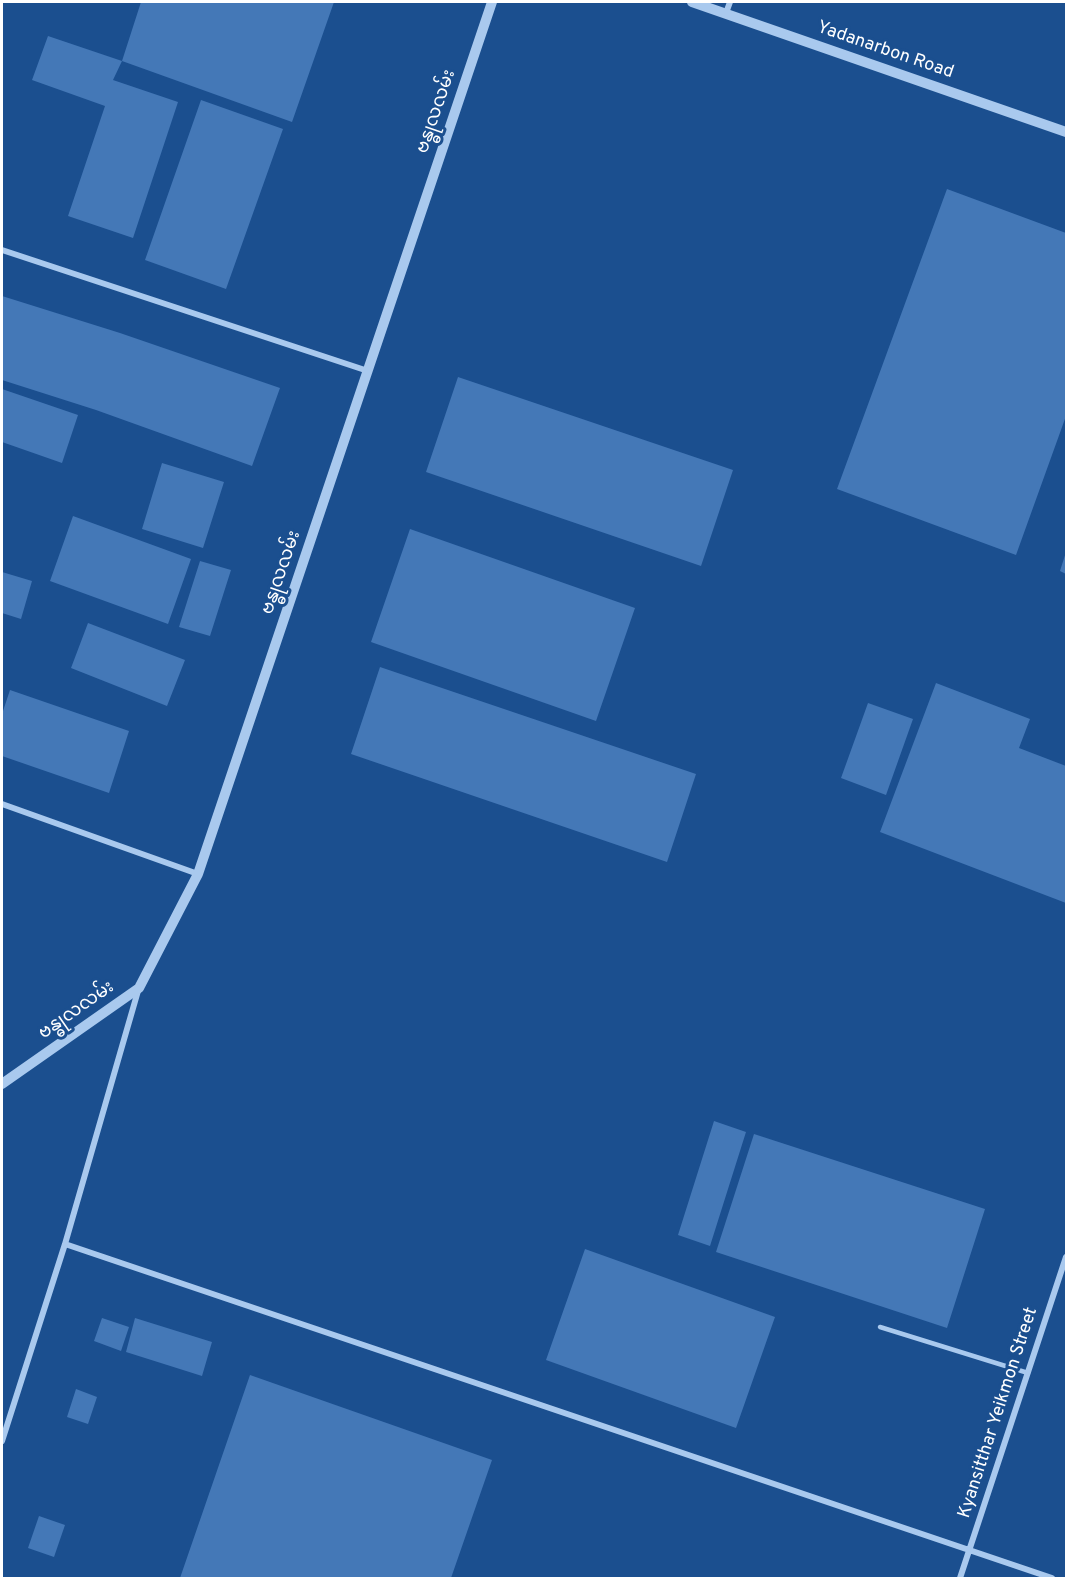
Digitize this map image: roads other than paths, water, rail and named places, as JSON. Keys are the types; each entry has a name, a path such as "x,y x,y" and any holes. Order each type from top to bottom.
{"street":[{"name":"ဗန္ဓုလလမ်း","path":"2,1084 139,988 198,874 492,2"},
{"name":"Yadanarbon Road","path":"692,2 1066,132"},
{"path":"726,13 730,2"},
{"path":"2,250 368,371"},
{"path":"2,804 198,874"},
{"path":"2,1441 65,1244 139,988"},
{"path":"65,1244 1052,1578"},
{"name":"Kyansitthar Yeikmon Street","path":"960,1578 1066,1257"}],"lane":[{"path":"880,1328 1028,1373"}]}
